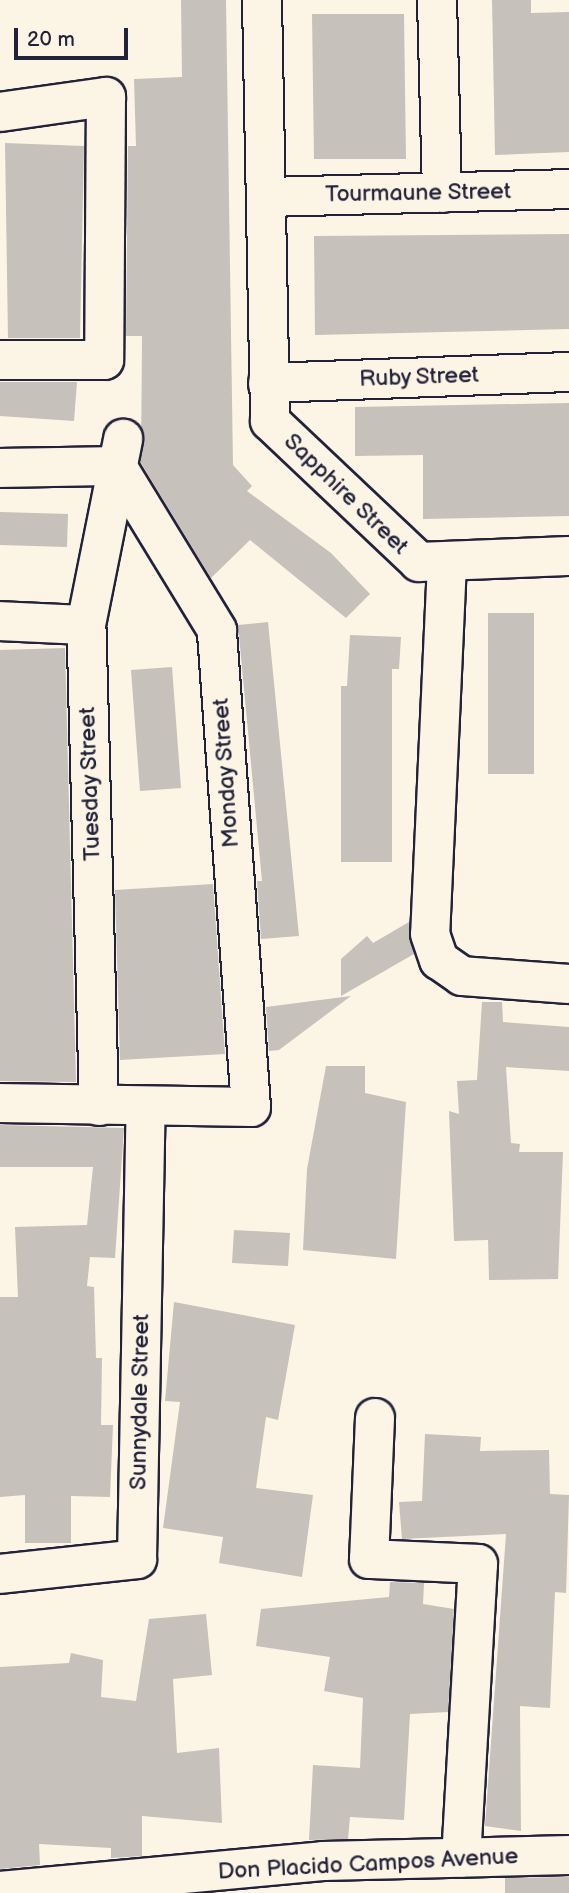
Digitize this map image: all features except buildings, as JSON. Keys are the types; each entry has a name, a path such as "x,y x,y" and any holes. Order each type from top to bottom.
{"street":[{"name":"Sapphire Street","path":"262,0 270,421 396,546 419,562 447,564 569,556"},
{"path":"437,0 442,192"},
{"path":"0,112 106,97 104,360 0,360"},
{"name":"Tourmaune Street","path":"267,197 569,190"},
{"name":"Ruby Street","path":"268,383 569,372"},
{"path":"0,468 120,452"},
{"name":"Tuesday Street","path":"99,1106 86,625 120,452"},
{"name":"Monday Street","path":"120,452 217,631 251,1107 146,1107"},
{"path":"447,564 430,934 439,960 462,976 569,984"},
{"path":"0,621 86,625"},
{"path":"0,1103 146,1107"},
{"name":"Sunnydale Street","path":"0,1574 137,1559 146,1107"},
{"path":"375,1418 369,1559 478,1564 461,1858"},
{"name":"Don Placido Campos Avenue","path":"0,1891 323,1861 569,1855"}]}
